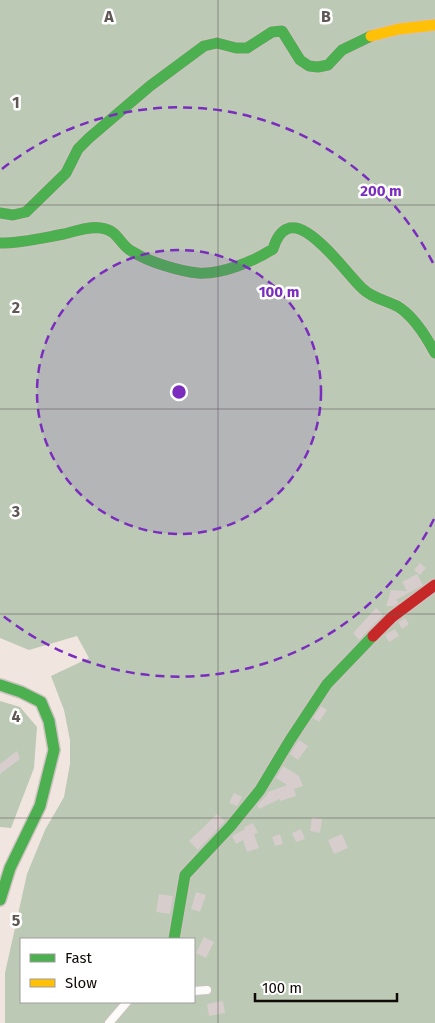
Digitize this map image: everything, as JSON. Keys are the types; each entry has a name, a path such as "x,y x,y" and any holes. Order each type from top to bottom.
{"street":[{"path":"0,212 13,216 26,212 62,178 78,149 105,123 150,86 211,42 222,42 246,48 260,42 270,33 282,32 302,61 314,67 319,67 329,64 342,50 367,38 417,26 435,25"},
{"path":"0,243 21,243 83,229 101,228 113,231 132,252 157,264 199,273 227,269 257,259 273,249 276,239 281,232 297,228 316,238 363,290 373,297 402,309 421,330 435,353"},
{"path":"174,938 185,875 230,827 260,790 290,740 328,684 392,617 435,585"},
{"path":"0,685 21,692 41,702 49,721 54,750 40,806 10,868 0,900"},
{"path":"195,991 208,990"},
{"path":"109,1023 127,1003"}],"green space":[{"path":"0,0 435,0 435,1023 5,1023 5,973 27,874 45,830 64,797 70,764 70,740 64,710 51,676 89,658 77,636 29,650 0,638"},
{"path":"0,701 20,707 37,727 34,768 11,828 0,827"}],"building":[{"path":"420,563 426,568 420,575 414,570"},
{"path":"417,574 423,585 396,600 399,603 394,606 386,606 391,590 407,591 402,582"},
{"path":"376,608 383,615 359,640 353,633"},
{"path":"405,618 409,624 402,629 398,622"},
{"path":"395,629 399,636 389,642 385,635"},
{"path":"321,706 327,710 319,722 313,718"},
{"path":"299,740 308,746 298,760 290,754"},
{"path":"17,751 20,759 0,774 0,764"},
{"path":"283,766 299,776 303,786 294,789 296,796 280,801 280,799 259,809 257,805 268,792 287,785 276,778"},
{"path":"234,793 242,797 237,806 229,803"},
{"path":"217,814 225,821 198,850 189,841"},
{"path":"312,817 322,819 320,833 310,831"},
{"path":"253,823 258,833 254,834 259,848 247,852 243,840 236,844 232,836"},
{"path":"301,829 305,839 296,842 292,833"},
{"path":"280,834 283,844 275,846 272,837"},
{"path":"342,834 348,848 334,854 328,840"},
{"path":"196,892 206,895 200,912 191,909"},
{"path":"159,894 173,896 170,914 156,912"},
{"path":"204,937 214,942 206,958 196,953"},
{"path":"223,1001 225,1013 209,1016 207,1004"}],"traffic: fast":[{"path":"0,213 13,215 26,212 66,173 78,149 89,138 150,86 204,46 217,43 236,48 247,48 272,32 282,31 300,60 309,66 318,67 328,65 342,50 371,36"},
{"path":"0,243 32,240 87,228 101,228 112,232 128,249 147,259 164,266 207,273 237,266 265,254 273,249 281,233 292,228 305,231 318,241 367,292 397,306 409,315 424,333 435,353"},
{"path":"174,938 185,875 230,827 260,790 327,684 373,636"},
{"path":"0,685 21,692 41,702 49,721 54,750 40,806 10,868 0,900"}],"traffic: slow":[{"path":"371,36 399,29 435,25"}],"traffic: jam":[{"path":"373,636 392,617 435,585"}]}
